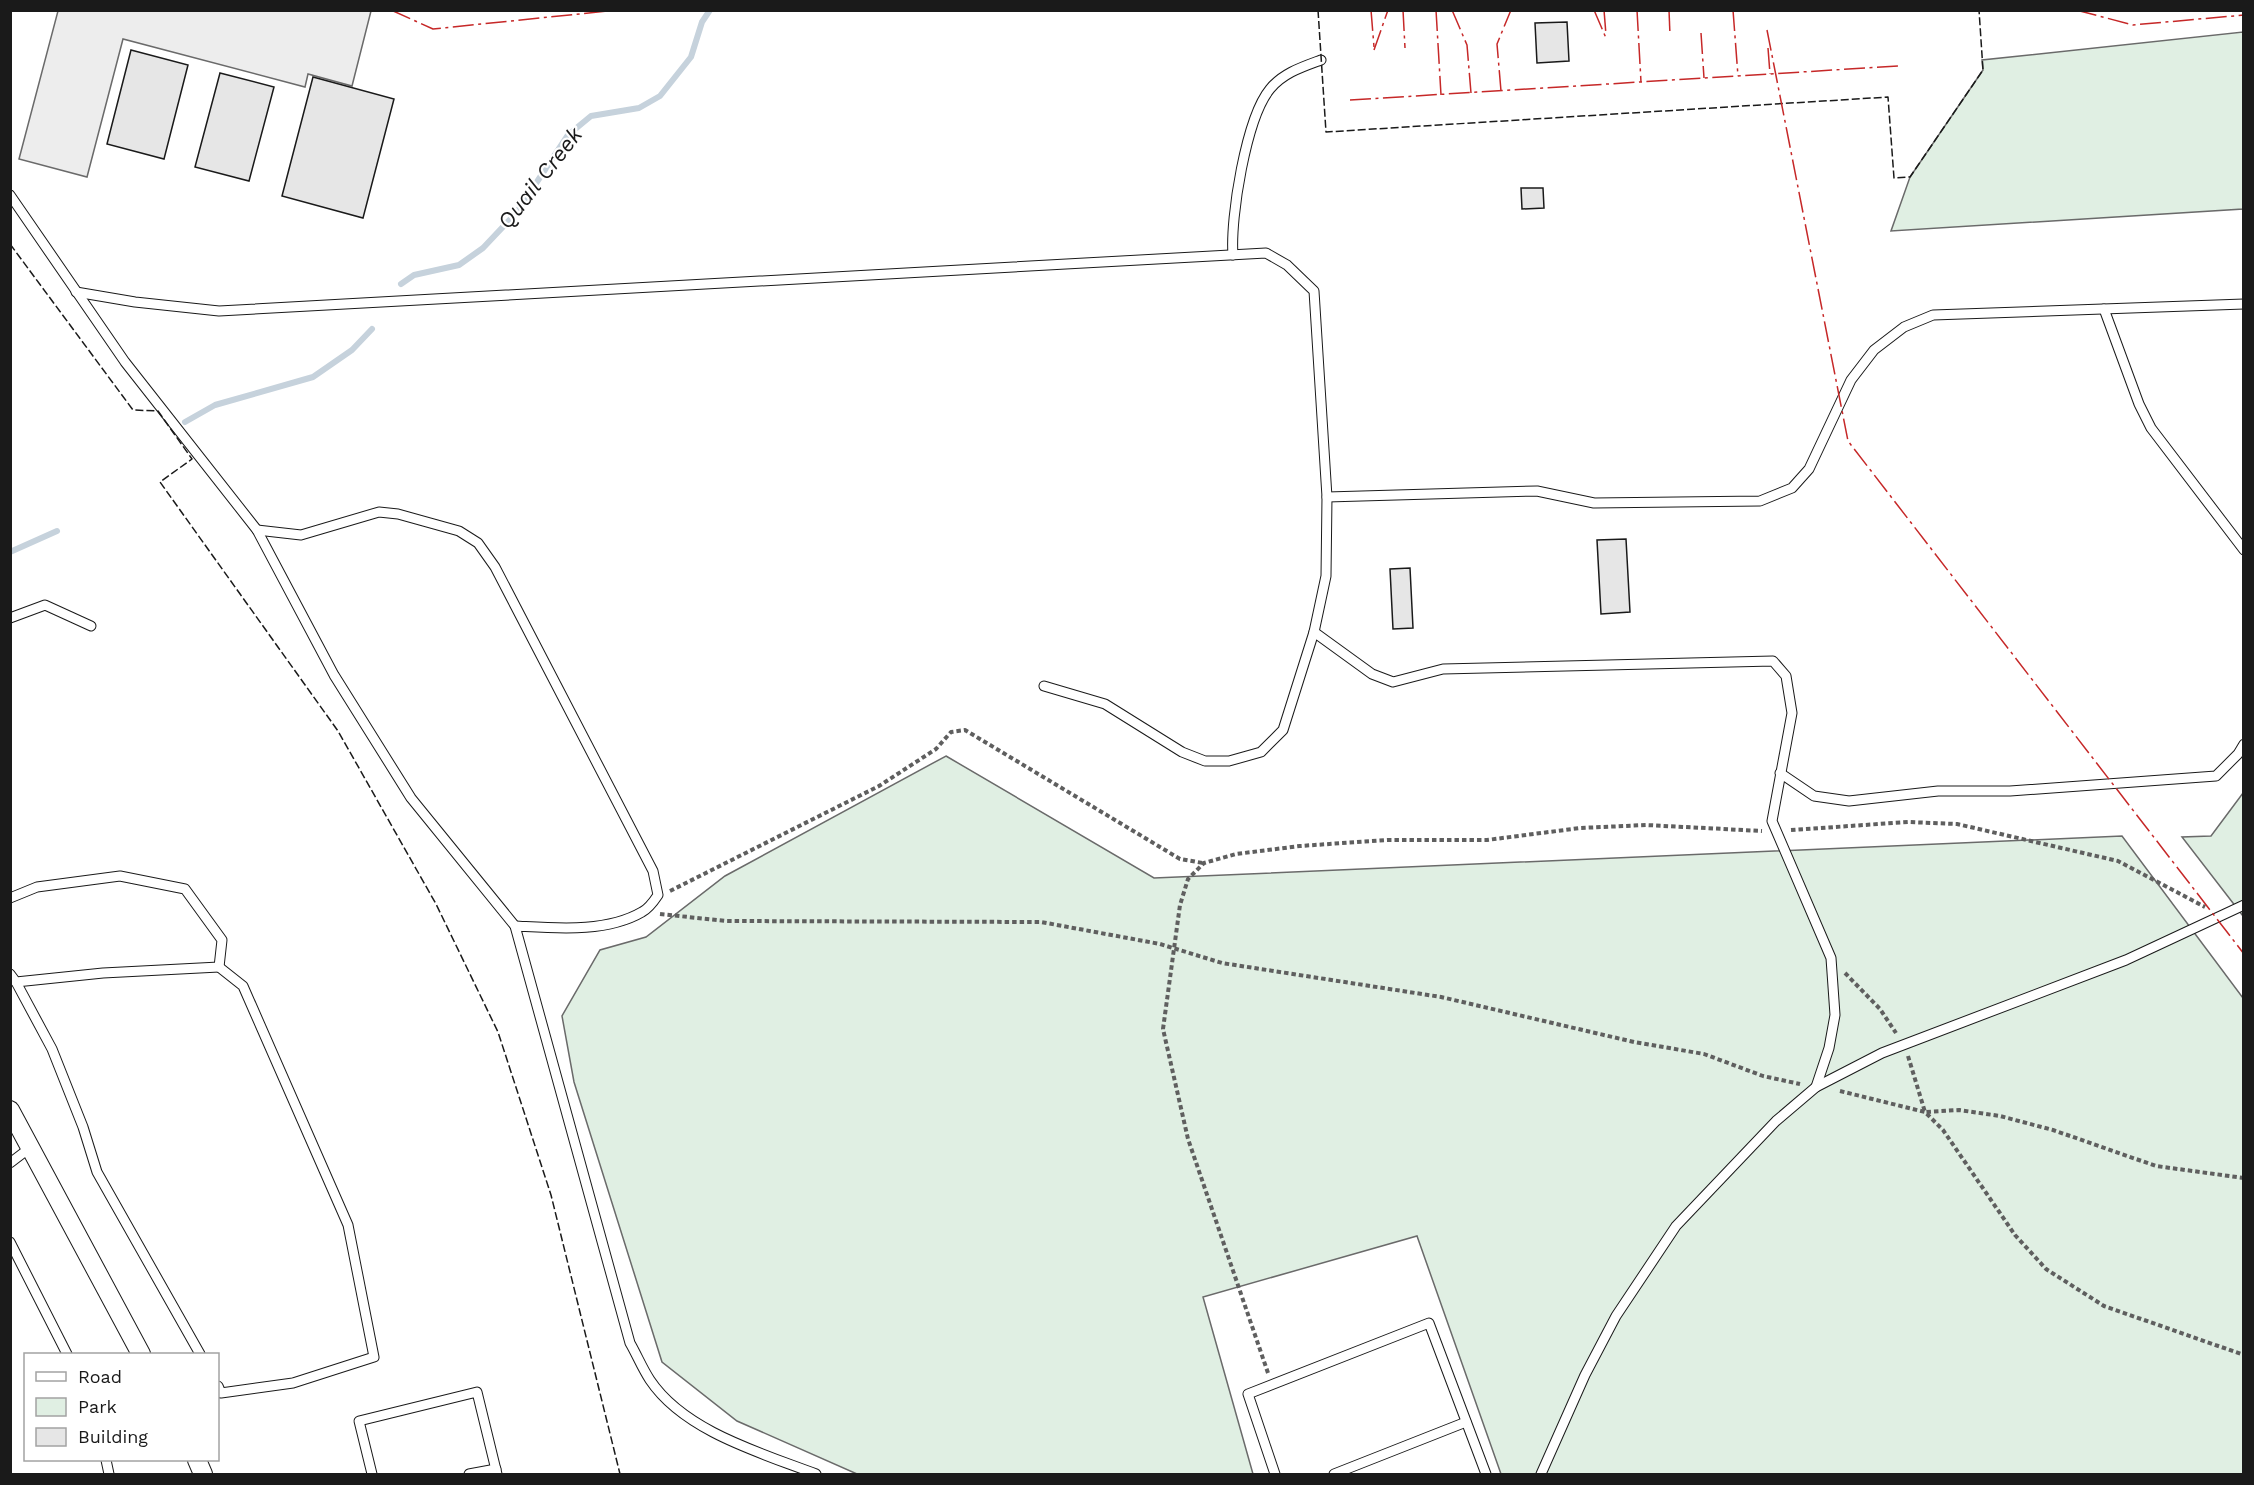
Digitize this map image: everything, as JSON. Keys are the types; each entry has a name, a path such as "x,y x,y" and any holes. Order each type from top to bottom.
{"street":[{"path":"10,1110 140,1353"}],"lane":[{"path":"1233,255 1233,224 1248,138 1257,111 1270,89 1293,70 1321,60"},
{"path":"10,195 125,362 257,530 334,675 411,798 515,926 630,1343 651,1381 672,1404 715,1434 816,1474"},
{"path":"76,292 135,302 219,311 1266,253 1287,265 1314,291 1327,497 1326,576 1314,632 1283,730 1261,752 1229,761 1205,761 1182,752 1105,704 1044,686"},
{"path":"1327,497 1537,491 1594,503 1760,501 1792,488 1809,470 1851,380 1874,350 1904,327 1932,315 2244,304"},
{"path":"2104,309 2139,404 2151,428 2244,550"},
{"path":"257,530 301,535 379,512 398,514 459,531 478,543 495,567 653,871 658,896 643,912 610,923 565,928 515,926"},
{"path":"10,618 45,605 91,627"},
{"path":"1314,632 1372,674 1393,682 1443,669 1773,661 1786,676 1792,713 1773,821 1831,958 1835,1015 1829,1048 1816,1088"},
{"path":"1780,773 1814,796 1850,801 1938,791 2010,791 2216,776 2238,754 2244,744"},
{"path":"10,898 37,887 120,876 185,889 222,940 219,967"},
{"path":"1541,1474 1585,1375 1616,1316 1676,1226 1776,1121 1816,1088 1882,1053 2126,960 2244,905"},
{"path":"199,1353 97,1172 83,1127 52,1048 13,978 219,967 243,986 348,1225 374,1357 293,1383 221,1393 219,1388"},
{"path":"10,1163 31,1147"},
{"path":"10,1242 66,1353"},
{"path":"1275,1474 1248,1394 1429,1323 1486,1474"},
{"path":"372,1474 359,1421 477,1392 496,1472 469,1474"},
{"path":"1334,1474 1466,1422"}],"path":[{"path":"658,896 701,878 879,786 936,749 951,732 965,730 1180,859 1204,863 1236,854 1300,846 1388,840 1487,840 1580,828 1646,825 1776,831 1908,822 1957,824 2118,861 2182,897 2222,915"},
{"path":"1204,863 1188,879 1180,905 1163,1029 1188,1139 1272,1384"},
{"path":"643,912 726,921 1041,922 1174,948 1222,963 1452,999 1635,1042 1704,1054 1763,1076 1816,1088 1852,1092 1925,1112 1959,1110 2000,1116 2053,1130 2156,1166 2244,1179"},
{"path":"1831,958 1880,1009 1904,1044 1918,1082 1925,1112 1943,1130 2015,1235 2046,1269 2104,1306 2244,1355"}],"green space":[{"path":"2243,32 2243,209 1891,231 1910,177 1983,70 1982,60"},
{"path":"946,756 1154,878 2122,836 2243,998 2243,1474 1501,1474 1417,1236 1203,1297 1253,1474 857,1474 737,1421 662,1362 574,1082 562,1016 600,950 646,937 725,876"},
{"path":"2243,793 2243,916 2182,837 2211,836"}],"shaded area":[{"path":"58,10 371,11 352,86 308,74 305,87 123,39 87,177 19,159"}],"building":[{"path":"1567,22 1569,61 1537,63 1535,23"},
{"path":"131,50 188,65 164,159 107,144"},
{"path":"220,73 274,87 249,181 195,167"},
{"path":"313,77 394,99 363,218 282,196"},
{"path":"1521,188 1543,188 1544,208 1522,209"},
{"path":"1626,539 1630,612 1601,614 1597,540"},
{"path":"1410,568 1413,628 1393,629 1390,569"}],"waterway":[{"name":"Quail Creek","path":"401,284 414,275 459,265 483,248 517,212 568,135 591,116 639,108 660,96 691,57 702,22 710,10"},
{"name":"Quail Creek","path":"185,422 215,405 313,377 352,350 372,329"},
{"name":"Quail Creek","path":"10,552 57,531"}],"fence":[{"path":"1318,10 1326,132 1888,97 1894,178 1910,177 1983,70 1979,10"},
{"path":"10,244 133,410 158,411 192,459 160,482 338,731 436,904 498,1032 551,1195 620,1474"}],"power":[{"path":"391,10 433,29 618,10"},
{"path":"1345,11 1350,10"},
{"path":"1371,10 1374,47"},
{"path":"1374,50 1388,10"},
{"path":"1403,10 1405,48"},
{"path":"1436,10 1441,95"},
{"path":"1452,10 1467,45 1471,93"},
{"path":"1501,91 1497,44 1511,10"},
{"path":"1594,10 1606,38"},
{"path":"1604,10 1606,35"},
{"path":"1637,10 1641,82"},
{"path":"1669,10 1670,35"},
{"path":"1733,10 1738,76"},
{"path":"2076,10 2133,25 2244,15"},
{"path":"1767,30 1848,441 2244,954"},
{"path":"1701,33 1704,78"},
{"path":"1768,48 1770,74"},
{"path":"1350,100 1898,66"}]}
